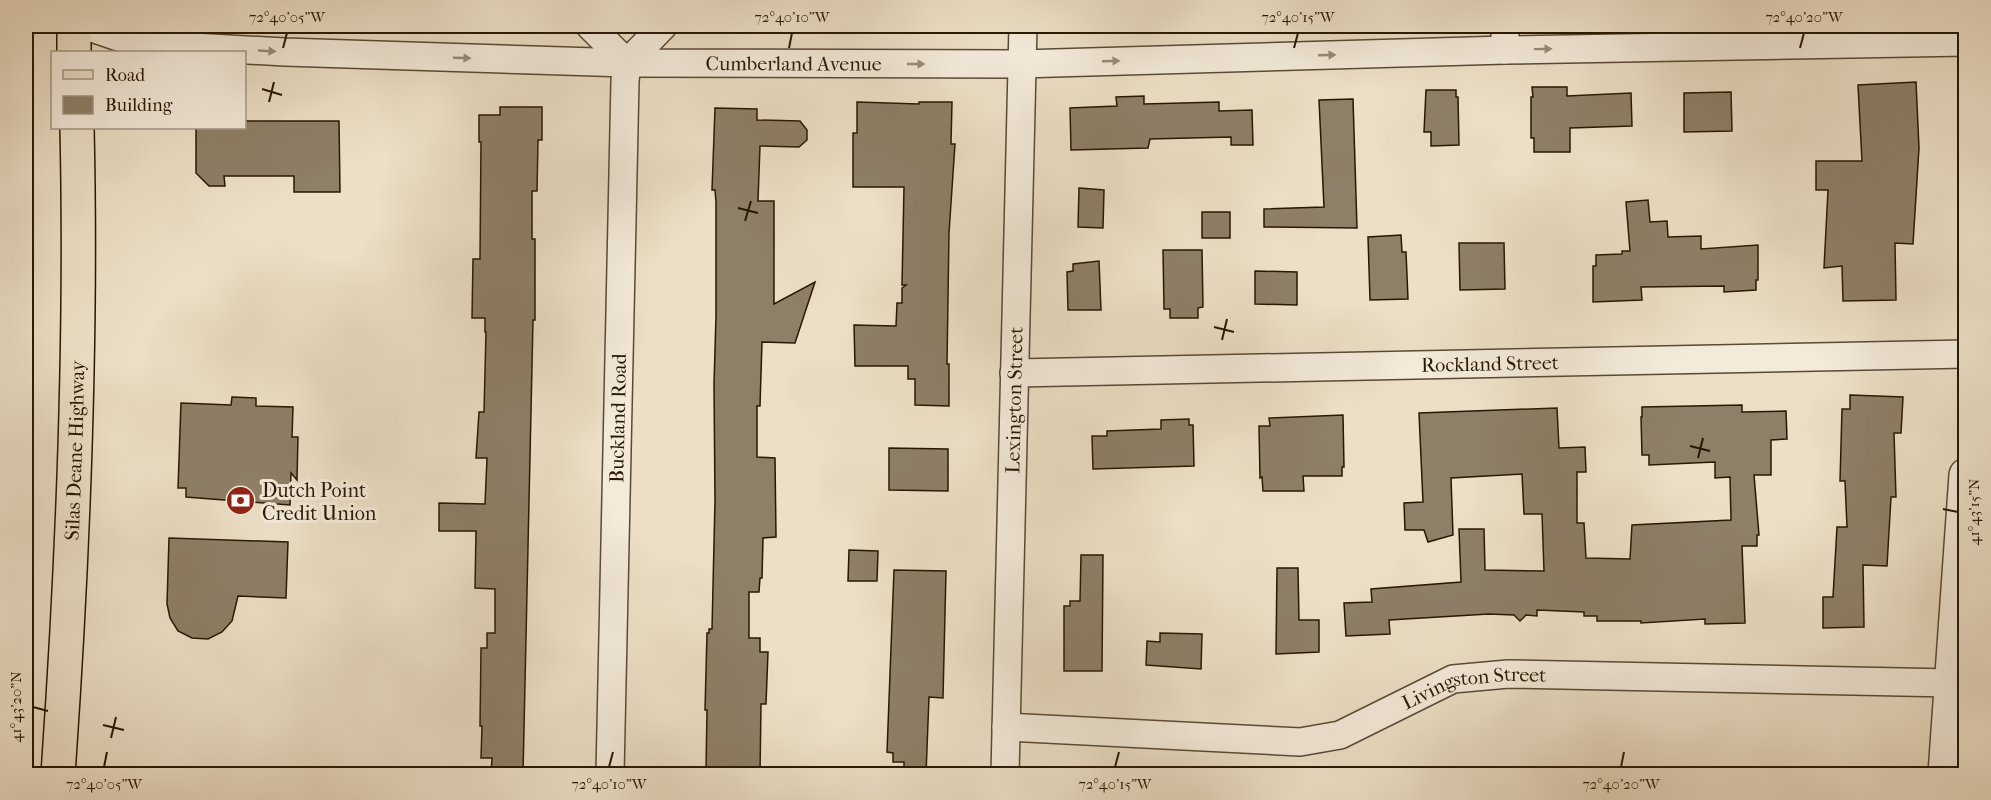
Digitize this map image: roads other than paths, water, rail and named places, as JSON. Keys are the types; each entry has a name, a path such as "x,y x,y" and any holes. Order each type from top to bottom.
{"main road":[{"path":"74,26 74,51"},
{"name":"Silas Deane Highway","path":"58,774 75,427 78,269 76,129"}],"street":[{"name":"Cumberland Avenue","path":"86,26 139,44 285,52 627,63 1020,64 1505,38 1965,42"},
{"path":"590,26 627,63 663,26"},
{"name":"Lexington Street","path":"1005,774 1020,64 1023,26"},
{"name":"Buckland Road","path":"610,774 627,63"},
{"name":"Rockland Street","path":"1014,373 1965,354"},
{"path":"1945,774 1965,475"},
{"name":"Livingston Street","path":"1006,727 1300,742 1340,735 1453,678 1508,674 1951,683"}],"place":[{"name":"Dutch Point Credit Union","path":"241,501"}]}
